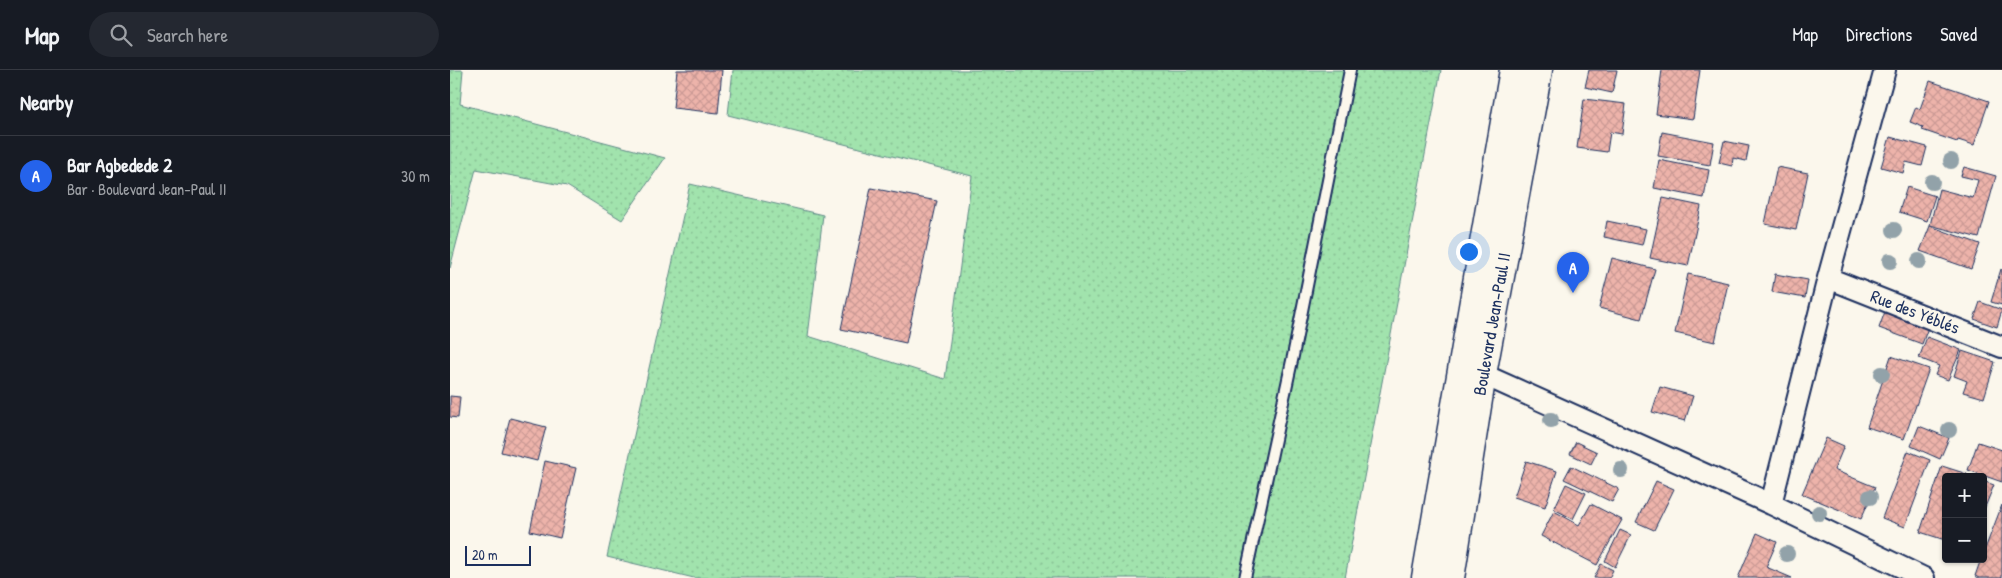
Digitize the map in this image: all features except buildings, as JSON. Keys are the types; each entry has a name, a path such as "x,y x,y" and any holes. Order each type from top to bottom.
{"main road":[{"name":"Boulevard Jean-Paul II","path":"1426,578 1514,70"},
{"name":"Boulevard Jean-Paul II","path":"1450,578 1482,374 1538,70"}],"street":[{"path":"1771,504 1828,278 1885,70"},
{"name":"Rue des Yéblés","path":"1828,278 2002,347"},
{"path":"1482,374 1771,504 1924,578"}],"lane":[{"path":"1245,578 1293,356 1350,70"}],"green space":[{"path":"450,70 463,70 460,104 665,158 622,220 567,186 476,169 450,268"},
{"path":"733,70 1441,70 1345,578 694,578 607,557 690,184 823,215 808,336 945,379 972,176 728,115"}],"place":[{"name":"Bar Agbedede 2","path":"1573,293"}]}
